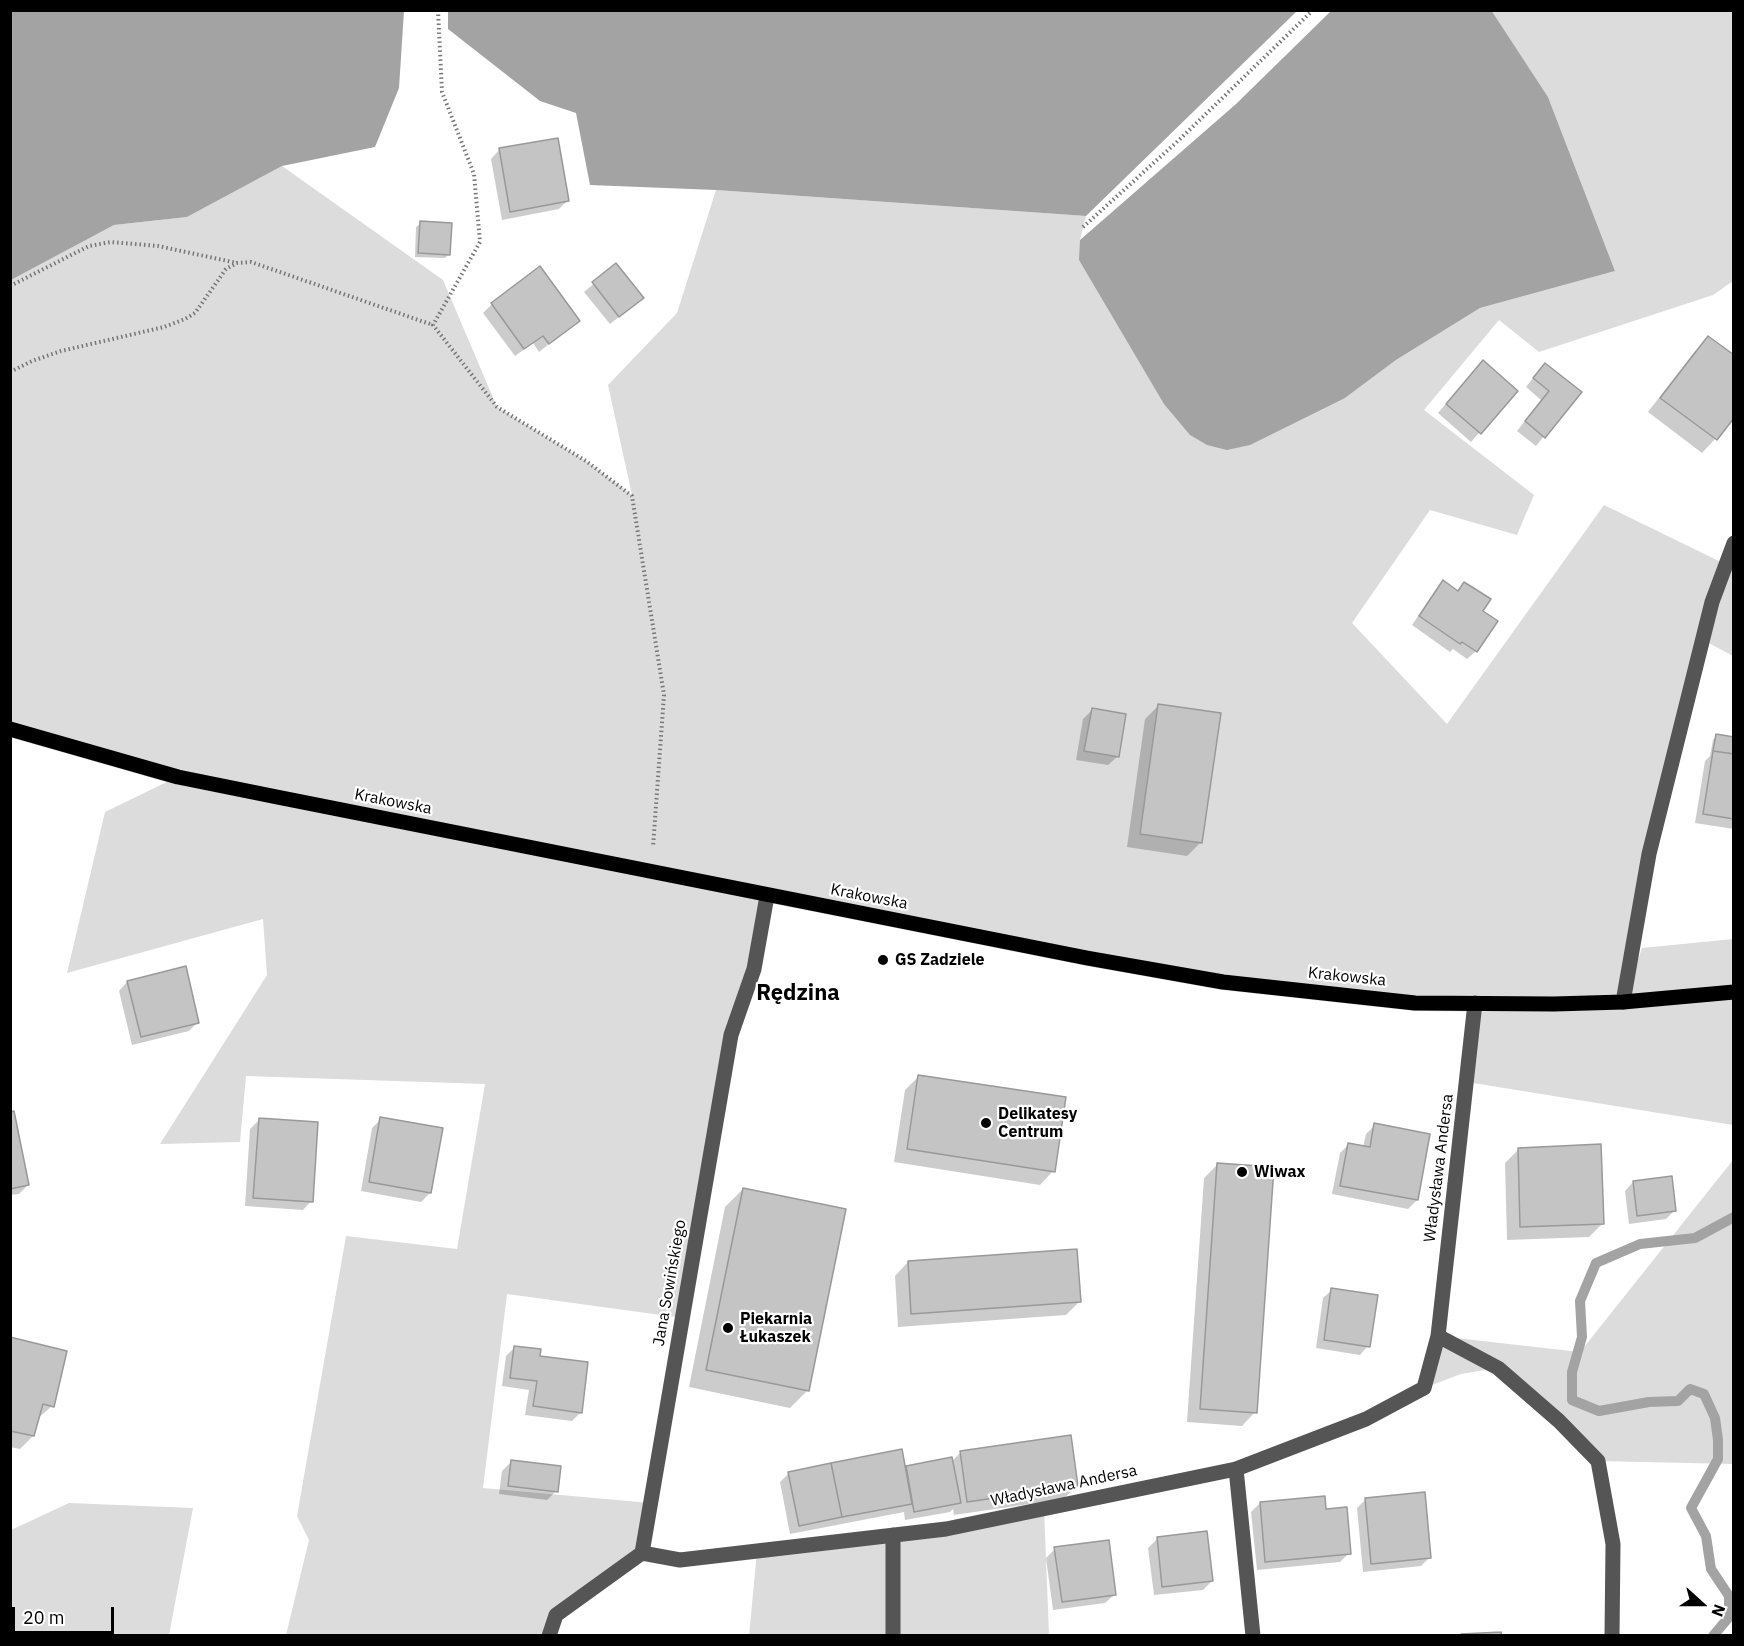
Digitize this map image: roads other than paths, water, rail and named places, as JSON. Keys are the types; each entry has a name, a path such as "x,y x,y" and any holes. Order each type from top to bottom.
{"main road":[{"name":"Krakowska","path":"10,729 178,777 767,896 1223,982 1404,1002 1554,1004 1623,1002 1734,992"}],"street":[{"path":"1623,1002 1649,854 1712,602 1734,543"},
{"name":"Jana Sowińskiego","path":"642,1553 731,1035 754,969 767,896"},
{"name":"Władysława Andersa","path":"642,1553 680,1560 946,1528 1236,1469 1366,1419 1424,1388 1438,1336 1474,1003"},
{"path":"1438,1336 1498,1368 1559,1421 1598,1461 1613,1544 1612,1635"},
{"path":"1236,1469 1253,1635"},
{"path":"892,1535 893,1635"},
{"path":"549,1635 556,1615 642,1553"}],"waterway":[{"path":"1713,1636 1729,1617 1729,1596 1711,1569 1706,1536 1691,1508 1718,1459 1715,1418 1704,1394 1690,1389 1678,1401 1649,1402 1599,1411 1572,1400 1572,1372 1582,1337 1580,1301 1596,1263 1640,1244 1695,1238 1734,1217"}],"place":[{"name":"GS Zadziele","path":"883,960"},
{"name":"Delikatesy Centrum","path":"986,1123"},
{"name":"Wiwax","path":"1242,1172"},
{"name":"Piekarnia Łukaszek","path":"728,1328"}],"district":[{"name":"Rędzina","path":"798,994"}]}
